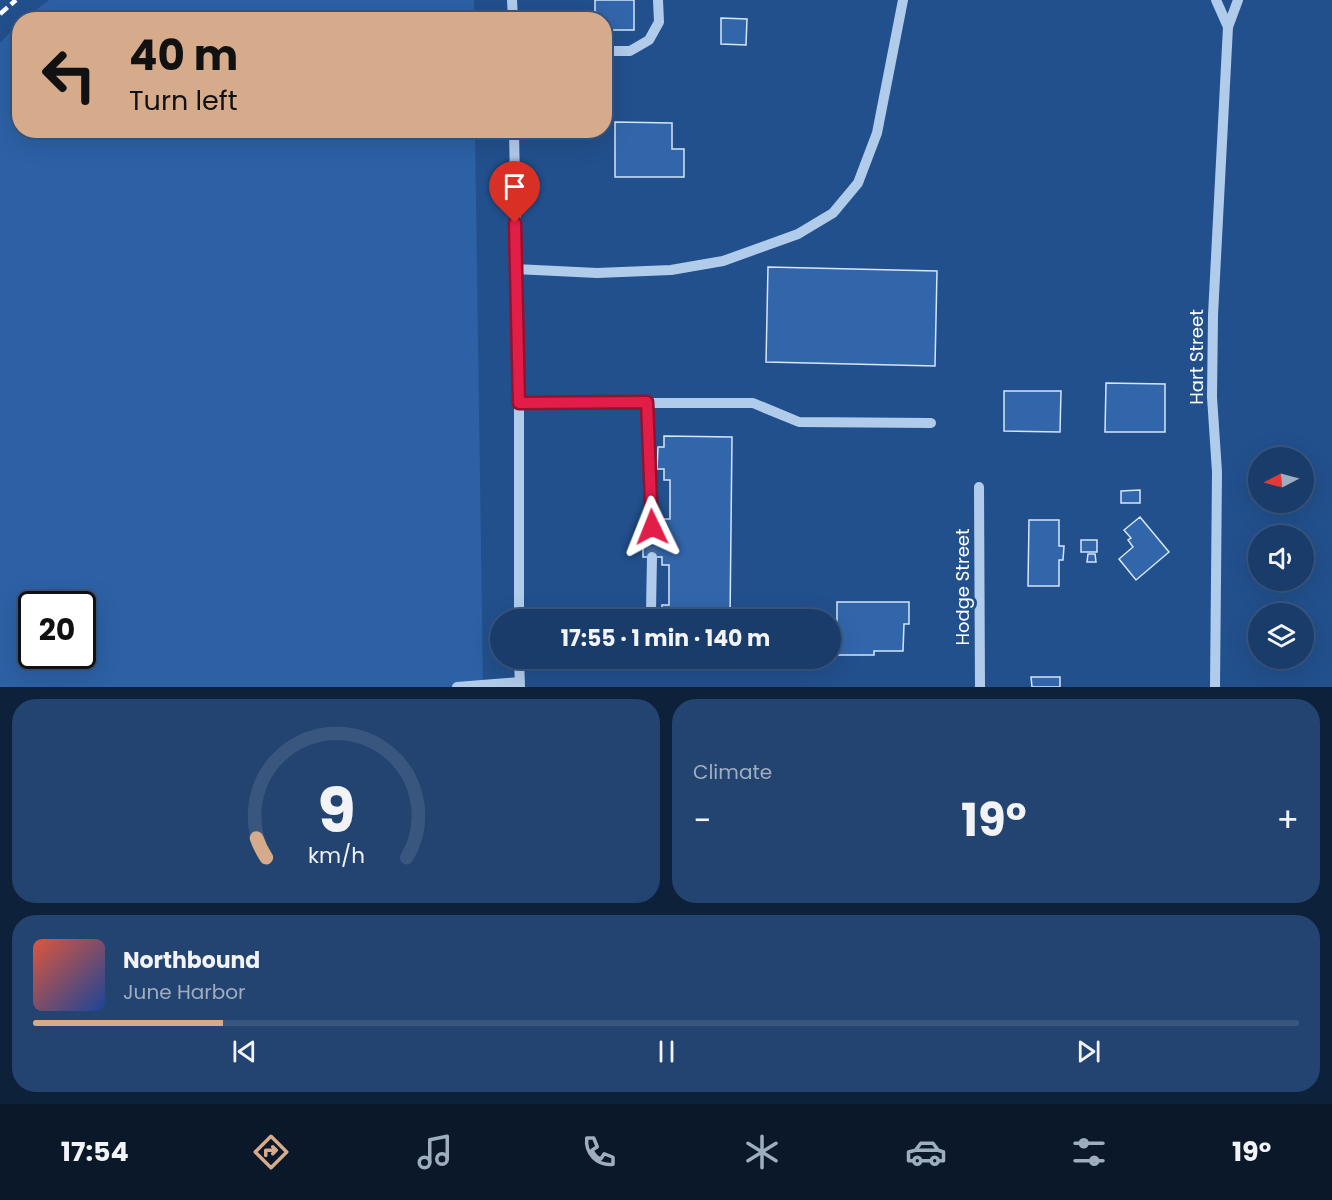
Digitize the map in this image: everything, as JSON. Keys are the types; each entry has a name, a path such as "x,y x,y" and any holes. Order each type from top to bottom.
{"street":[{"path":"612,51 630,51 649,40 659,22 658,0"},
{"path":"515,269 608,273 672,270 723,261 798,234 833,213 858,183 877,133 903,0"},
{"name":"Hart Street","path":"1216,0 1228,27"},
{"name":"Hart Street","path":"1215,687 1217,472 1212,397 1213,315 1228,27 1238,0"},
{"path":"514,138 519,403 519,609"},
{"path":"647,402 652,527"},
{"path":"519,403 753,403 799,422 931,423"},
{"name":"Hodge Street","path":"979,487 980,687"},
{"path":"651,609 652,557"},
{"path":"457,687 520,684 519,669"}],"shaded area":[{"path":"49,0 474,0 474,12 33,12"},
{"path":"12,30 12,138 475,138 483,687 0,687 0,43"}],"building":[{"path":"595,0 634,0 634,30 612,30 612,12 595,12"},
{"path":"721,18 747,19 746,45 721,44"},
{"path":"615,122 672,123 672,149 684,149 684,177 615,177"},
{"path":"768,267 937,271 935,366 766,362"},
{"path":"1106,383 1165,384 1165,432 1105,432"},
{"path":"1004,391 1061,391 1060,432 1004,431"},
{"path":"664,436 732,437 730,609 662,609 662,605 669,605 669,565 662,565 662,557 643,557 643,527 662,527 661,519 670,519 670,480 664,480 664,469 657,469 658,447 664,447"},
{"path":"1140,490 1140,503 1121,503 1121,491"},
{"path":"1140,517 1169,552 1136,580 1119,559 1133,547 1128,540 1131,538 1124,530"},
{"path":"1029,520 1059,520 1059,546 1064,546 1063,560 1059,560 1059,586 1028,586"},
{"path":"1081,540 1097,540 1097,552 1081,552"},
{"path":"1088,554 1095,554 1096,562 1087,562"},
{"path":"837,602 909,602 909,624 904,624 903,651 874,651 874,655 841,655 841,609 837,609"},
{"path":"1031,677 1060,677 1060,687 1032,687"}],"tunnel":[{"path":"652,527 652,557"}],"railway":[{"path":"0,14 16,0"}],"route":[{"path":"515,223 519,403 647,402 652,527"}]}
